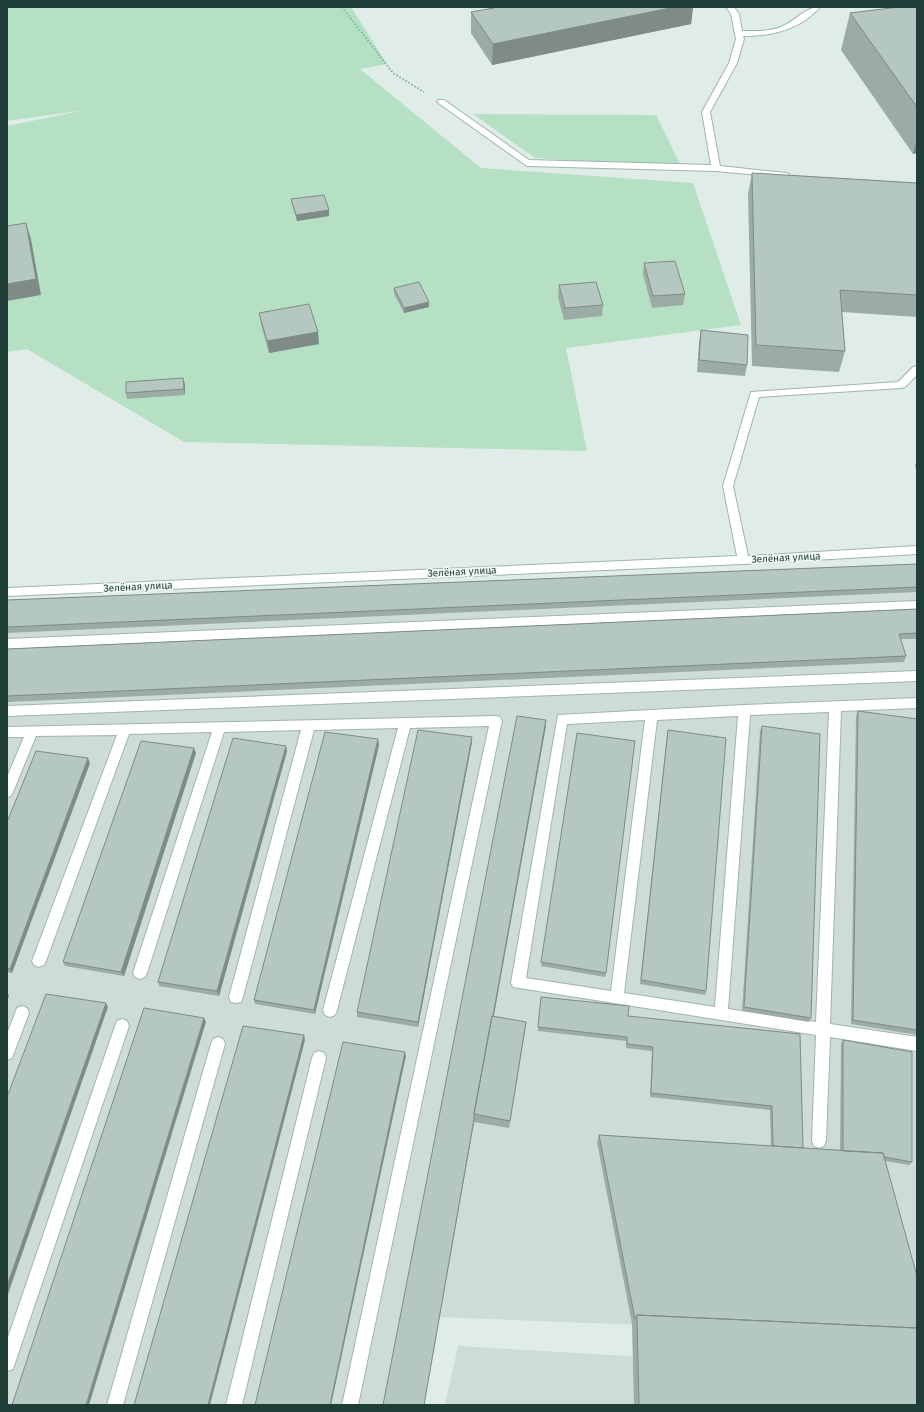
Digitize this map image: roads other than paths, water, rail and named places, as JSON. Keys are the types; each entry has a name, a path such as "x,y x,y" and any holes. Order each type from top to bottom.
{"street":[{"path":"716,168 706,112 733,63 740,39 734,14 730,7"},
{"path":"739,34 764,34 790,28 816,7"},
{"path":"441,102 527,163 716,168 794,177"},
{"path":"743,560 728,486 755,394 901,385 917,369"},
{"name":"Зелёная улица","path":"7,592 743,560 917,550"},
{"path":"7,644 917,605"},
{"path":"7,711 917,676"},
{"path":"917,703 562,719 518,983 917,1044"},
{"path":"819,1141 835,706"},
{"path":"721,1014 744,710"},
{"path":"617,998 652,715"},
{"path":"7,732 496,721 350,1405"},
{"path":"330,1010 405,723"},
{"path":"236,997 309,725"},
{"path":"140,973 220,727"},
{"path":"39,961 125,729"},
{"path":"7,792 32,731"},
{"path":"7,1053 22,1013"},
{"path":"7,1363 122,1026"},
{"path":"114,1405 218,1044"},
{"path":"234,1405 319,1058"}]}
